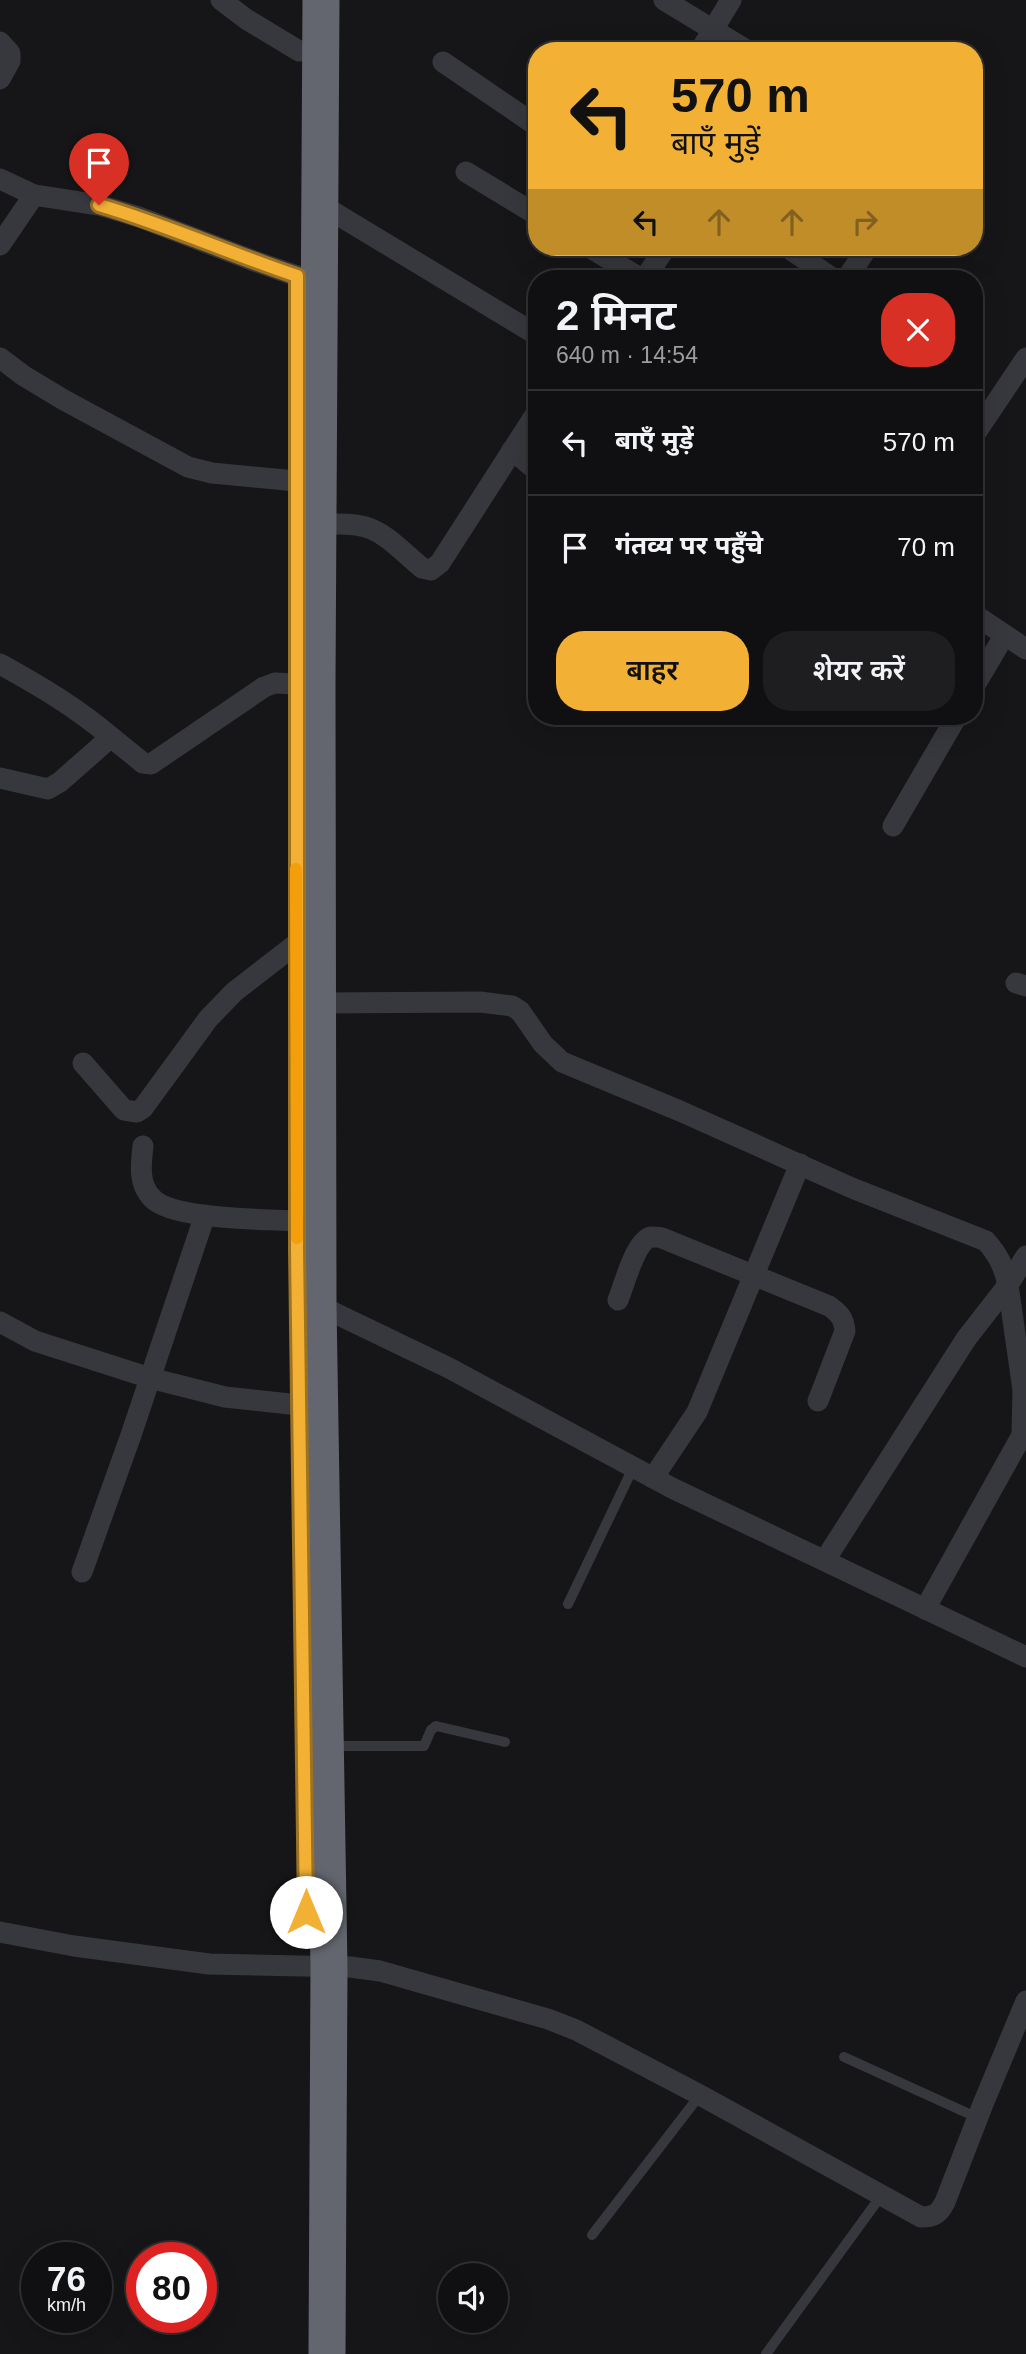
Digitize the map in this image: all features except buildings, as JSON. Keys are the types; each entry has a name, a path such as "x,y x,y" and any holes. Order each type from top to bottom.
{"highway":[{"path":"300,0 295,684 299,1405 318,1968 327,2354"},
{"path":"306,2354 327,1746 318,1305 321,0"}],"street":[{"path":"220,0 299,51"},
{"path":"664,0 734,42"},
{"path":"706,42 731,0"},
{"path":"0,42 10,53 10,61 0,79"},
{"path":"443,62 528,120"},
{"path":"466,172 528,210"},
{"path":"0,179 34,195 99,205 139,217 297,276"},
{"path":"0,245 34,195"},
{"path":"320,205 528,330"},
{"path":"605,256 629,270"},
{"path":"649,270 660,256"},
{"path":"800,256 820,270"},
{"path":"0,358 64,400 188,467 212,473 296,481"},
{"path":"983,422 1026,358"},
{"path":"318,525 346,522 371,527 382,533 422,568 431,570 440,563 528,426"},
{"path":"512,450 528,463"},
{"path":"983,621 1026,649"},
{"path":"983,671 1004,636"},
{"path":"0,664 51,692 85,715 143,763 152,764 264,687 275,683 295,684"},
{"path":"893,826 952,725"},
{"path":"0,778 48,789 60,782 111,737"},
{"path":"83,1063 124,1110 137,1112 143,1108 208,1019 234,992 296,944"},
{"path":"318,1003 480,1002 512,1006 520,1011 543,1044 562,1062 852,1188 986,1241 1005,1268 1023,1390 1022,1435 925,1609"},
{"path":"142,1146 141,1170 144,1186 152,1199 166,1208 205,1215 297,1222"},
{"path":"653,1478 697,1412 800,1164"},
{"path":"82,1572 205,1215"},
{"path":"618,1300 638,1249 643,1241 652,1237 662,1238 829,1306 838,1312 844,1321 845,1331 818,1401"},
{"path":"825,1560 966,1339 1008,1285 1026,1256"},
{"path":"318,1305 449,1368 632,1468 1026,1657"},
{"path":"0,1322 46,1345 150,1378 225,1397 299,1405"},
{"path":"0,1932 74,1946 209,1964 350,1967 380,1971 548,2019 576,2030 700,2095 921,2217 940,2213 1026,2001"}],"lane":[{"path":"568,1604 632,1468"},
{"path":"327,1746 424,1746 430,1730 436,1726 505,1742"},
{"path":"844,2056 978,2118"},
{"path":"592,2235 700,2095"},
{"path":"766,2354 881,2196"}],"slow traffic":[{"path":"296,869 297,1238"}],"route":[{"path":"99,205 139,217 297,276 297,1305 306,1912"}]}
